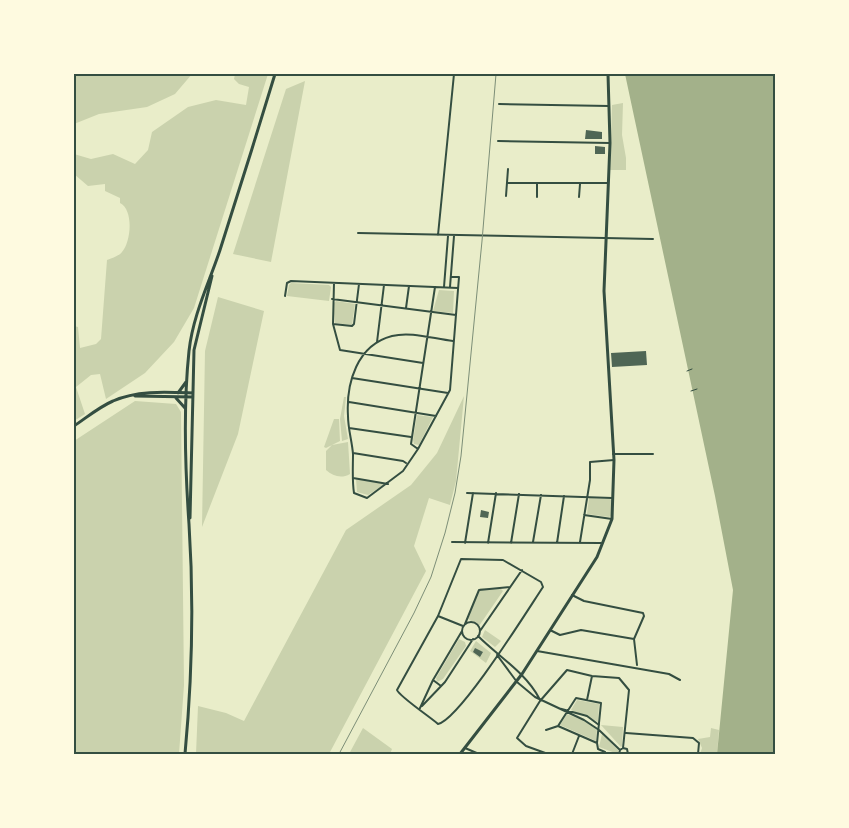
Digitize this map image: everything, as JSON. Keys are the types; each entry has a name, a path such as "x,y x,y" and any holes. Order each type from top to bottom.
{"main road":[{"path":"185,754 190,701 186,395 194,326 276,74"},
{"path":"460,754 517,682 604,543 612,519 614,460 604,291 610,143 608,74"},
{"path":"189,523 191,508 194,350 213,270"},
{"path":"178,393 187,379"},
{"path":"74,426 109,402 132,395 141,393 178,393 186,395"},
{"path":"132,395 170,397 193,395"},
{"path":"170,397 181,401 186,410"}],"street":[{"path":"438,235 454,74"},
{"path":"499,104 610,106"},
{"path":"498,141 610,143"},
{"path":"506,196 508,169"},
{"path":"507,183 608,183"},
{"path":"537,184 537,197"},
{"path":"579,196 580,184"},
{"path":"358,233 606,240 654,239"},
{"path":"444,287 448,236"},
{"path":"450,287 454,236"},
{"path":"451,277 459,277 456,315 448,393 418,449 399,476 367,498 354,493 353,453 349,428 348,402 352,378 362,354 378,342 393,336 409,334 453,341"},
{"path":"285,296 287,283 291,281 458,288"},
{"path":"334,283 332,299 333,324 340,350 423,364"},
{"path":"333,324 352,326 359,284"},
{"path":"378,342 384,285"},
{"path":"406,308 410,286"},
{"path":"418,449 412,444 412,437 435,287"},
{"path":"332,299 456,315"},
{"path":"352,378 448,393"},
{"path":"348,402 436,416"},
{"path":"349,428 412,437"},
{"path":"353,453 403,461 407,464"},
{"path":"613,454 653,454"},
{"path":"580,543 590,462 614,460"},
{"path":"353,478 388,484"},
{"path":"467,493 614,498"},
{"path":"465,542 473,493"},
{"path":"488,543 496,494"},
{"path":"511,543 519,494"},
{"path":"533,543 541,495"},
{"path":"557,543 564,496"},
{"path":"584,515 612,519"},
{"path":"452,542 604,543"},
{"path":"461,559 503,560 541,582 543,587 465,700 444,723 438,724 420,708 399,695 397,690 438,616 461,559"},
{"path":"420,708 441,686 473,639 478,636 522,570"},
{"path":"420,708 433,680 462,631 478,590 510,588"},
{"path":"572,595 584,601 643,613 644,616 634,639 637,665"},
{"path":"438,616 464,625 470,622 476,623 480,631"},
{"path":"550,630 560,635 581,630 634,639"},
{"path":"462,631 466,638 473,639"},
{"path":"478,636 497,655 522,674 540,700"},
{"path":"537,651 669,674 680,680"},
{"path":"497,655 517,682 540,700 554,707 587,716 600,725"},
{"path":"548,754 526,746 517,738 540,700 562,672 567,670 592,676 619,678 629,690 624,748"},
{"path":"587,700 592,676"},
{"path":"433,680 441,686"},
{"path":"546,730 558,726 576,698 601,703 598,749 605,752"},
{"path":"567,711 599,730 620,750 620,754"},
{"path":"558,726 598,743"},
{"path":"626,733 693,738 700,743 698,754"},
{"path":"572,754 579,736"},
{"path":"465,748 479,754"},
{"path":"620,750 624,748"},
{"path":"624,748 627,749 628,754"}],"path":[{"path":"687,370 692,369"},
{"path":"690,391 697,389"}],"shaded area":[{"path":"74,74 192,74 175,94 147,107 99,114 74,124"},
{"path":"235,74 268,74 194,308 174,342 145,373 106,399 100,374 91,375 76,387 85,414 74,421 74,326 78,327 80,348 96,344 101,339 107,260 122,252 127,241 130,226 127,212 120,203 120,198 105,191 105,184 88,186 74,174 74,154 91,159 113,154 135,164 148,150 152,132 188,107 216,100 246,105 249,87 239,84 234,79"},
{"path":"625,74 775,74 775,175 773,186 775,198 775,754 717,754 733,590 715,496"},
{"path":"305,81 271,262 233,254 286,89"},
{"path":"623,103 622,135 626,170 610,170 612,105"},
{"path":"291,283 329,285 331,287 329,301 287,296"},
{"path":"439,290 454,291 453,313 433,311"},
{"path":"218,297 264,311 238,434 202,527 205,351"},
{"path":"336,301 355,304 352,325 335,323 333,304"},
{"path":"464,396 456,481 450,505 429,498 414,546 426,571 329,754 196,754 198,706 226,713 244,721 346,530 411,485 437,453"},
{"path":"344,397 346,397 344,416 348,439 342,441 340,419"},
{"path":"135,401 176,404 181,412 184,685 179,754 74,754 74,441"},
{"path":"417,415 433,417 419,445 414,444 413,440"},
{"path":"334,419 339,419 340,441 326,448 324,447"},
{"path":"348,442 350,474 340,477 326,470 326,451 332,445"},
{"path":"356,479 385,484 368,495 357,492"},
{"path":"589,498 610,499 613,501 611,516 587,514"},
{"path":"480,588 501,589 503,591 479,626 468,619"},
{"path":"485,630 501,641 495,647 482,637"},
{"path":"459,639 465,642 466,646 443,679 437,682 436,678"},
{"path":"476,641 491,653 486,663 470,651"},
{"path":"577,700 599,704 598,722 571,710"},
{"path":"567,714 589,723 597,730 596,741 560,725"},
{"path":"601,725 623,727 621,747"},
{"path":"363,728 392,749 390,754 349,754"},
{"path":"711,728 719,730 717,754 700,754 702,748 698,739 710,737"},
{"path":"602,734 618,750 618,754 599,747"}],"building":[{"path":"586,130 602,132 602,139 585,139"},
{"path":"595,146 605,147 605,154 595,154"},
{"path":"646,351 647,365 612,367 611,353"},
{"path":"481,510 489,512 488,518 480,517"},
{"path":"475,648 483,652 480,657 473,652"}],"railway":[{"path":"339,754 414,613 431,577 455,493 461,456 496,74"}]}
